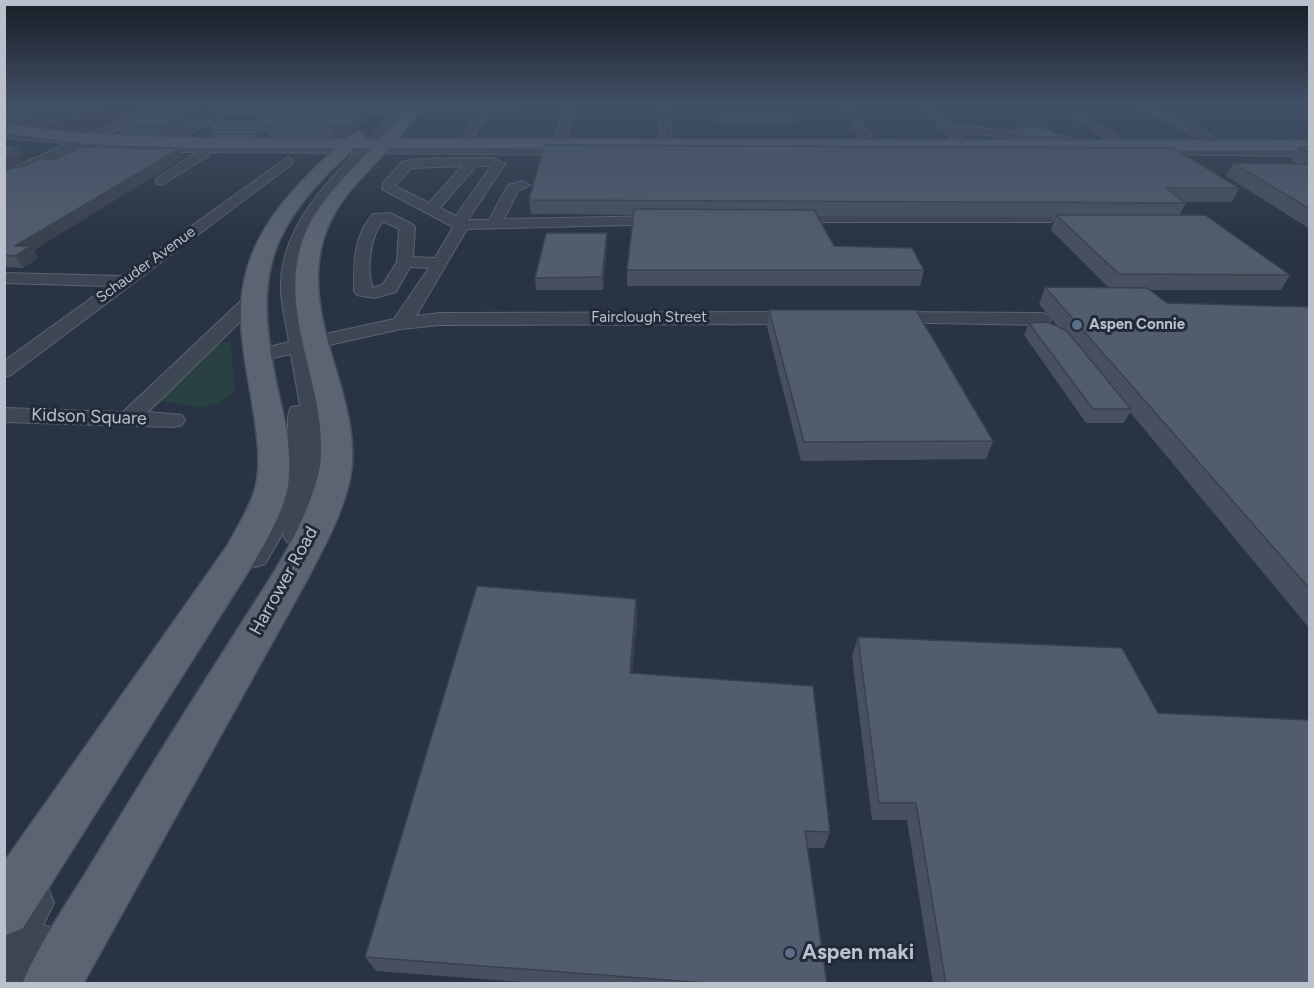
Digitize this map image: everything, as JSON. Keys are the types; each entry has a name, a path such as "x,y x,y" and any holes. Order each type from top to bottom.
{"main road":[{"path":"244,150 308,153 347,150"},
{"path":"4,909 240,555 257,523 271,488 274,449 252,300 259,262 288,209 305,189 360,150"},
{"name":"Harrower Road","path":"51,984 265,617 320,518 334,477 336,437 327,386 301,345 306,256 327,208 361,150"},
{"path":"305,189 302,183 324,160 322,156 308,153"}],"street":[{"path":"4,177 63,150"},
{"path":"162,181 196,150"},
{"name":"Schauder Avenue","path":"4,371 288,160"},
{"path":"429,176 442,162"},
{"path":"401,323 412,310 458,223 499,164 442,162 407,165 388,187 412,195 458,223 681,220"},
{"path":"432,209 474,162"},
{"path":"775,218 1046,219 1048,214 1045,208 1018,180"},
{"path":"494,224 513,188 524,185"},
{"path":"405,262 438,263"},
{"path":"7,280 124,281"},
{"path":"129,418 252,300"},
{"name":"Fairclough Street","path":"260,355 401,323 485,318 814,318"},
{"path":"871,318 1042,319"},
{"path":"4,949 150,718 267,539 286,503 298,462 302,427 301,345"},
{"path":"20,984 64,917 294,542 313,488 319,447 301,345"},
{"name":"Kidson Square","path":"4,415 174,420"}],"green space":[{"path":"231,341 234,393 218,403 196,408 196,406 157,401 212,346"}],"building":[{"path":"4,150 16,152 4,157"},
{"path":"75,150 177,150 15,246 31,246 15,256 4,255 4,171 39,159 55,159"},
{"path":"543,150 1176,150 1239,188 1166,188 1186,203 529,200"},
{"path":"1233,163 1310,164 1310,209"},
{"path":"634,209 814,210 834,246 912,248 924,270 627,270"},
{"path":"1056,215 1205,215 1290,275 1119,274"},
{"path":"546,233 607,233 602,277 535,278"},
{"path":"1045,287 1147,288 1167,303 1310,307 1310,589"},
{"path":"769,310 916,310 993,441 804,442"},
{"path":"1047,322 1066,330 1131,409 1093,409 1029,323"},
{"path":"477,586 636,599 630,673 813,686 830,832 805,831 827,984 720,984 365,957"},
{"path":"858,637 1122,648 1158,713 1308,720 1310,722 1310,984 946,984 916,803 879,803"}],"place":[{"name":"Aspen Connie","path":"1077,325"},
{"name":"Aspen maki","path":"790,953"}]}
